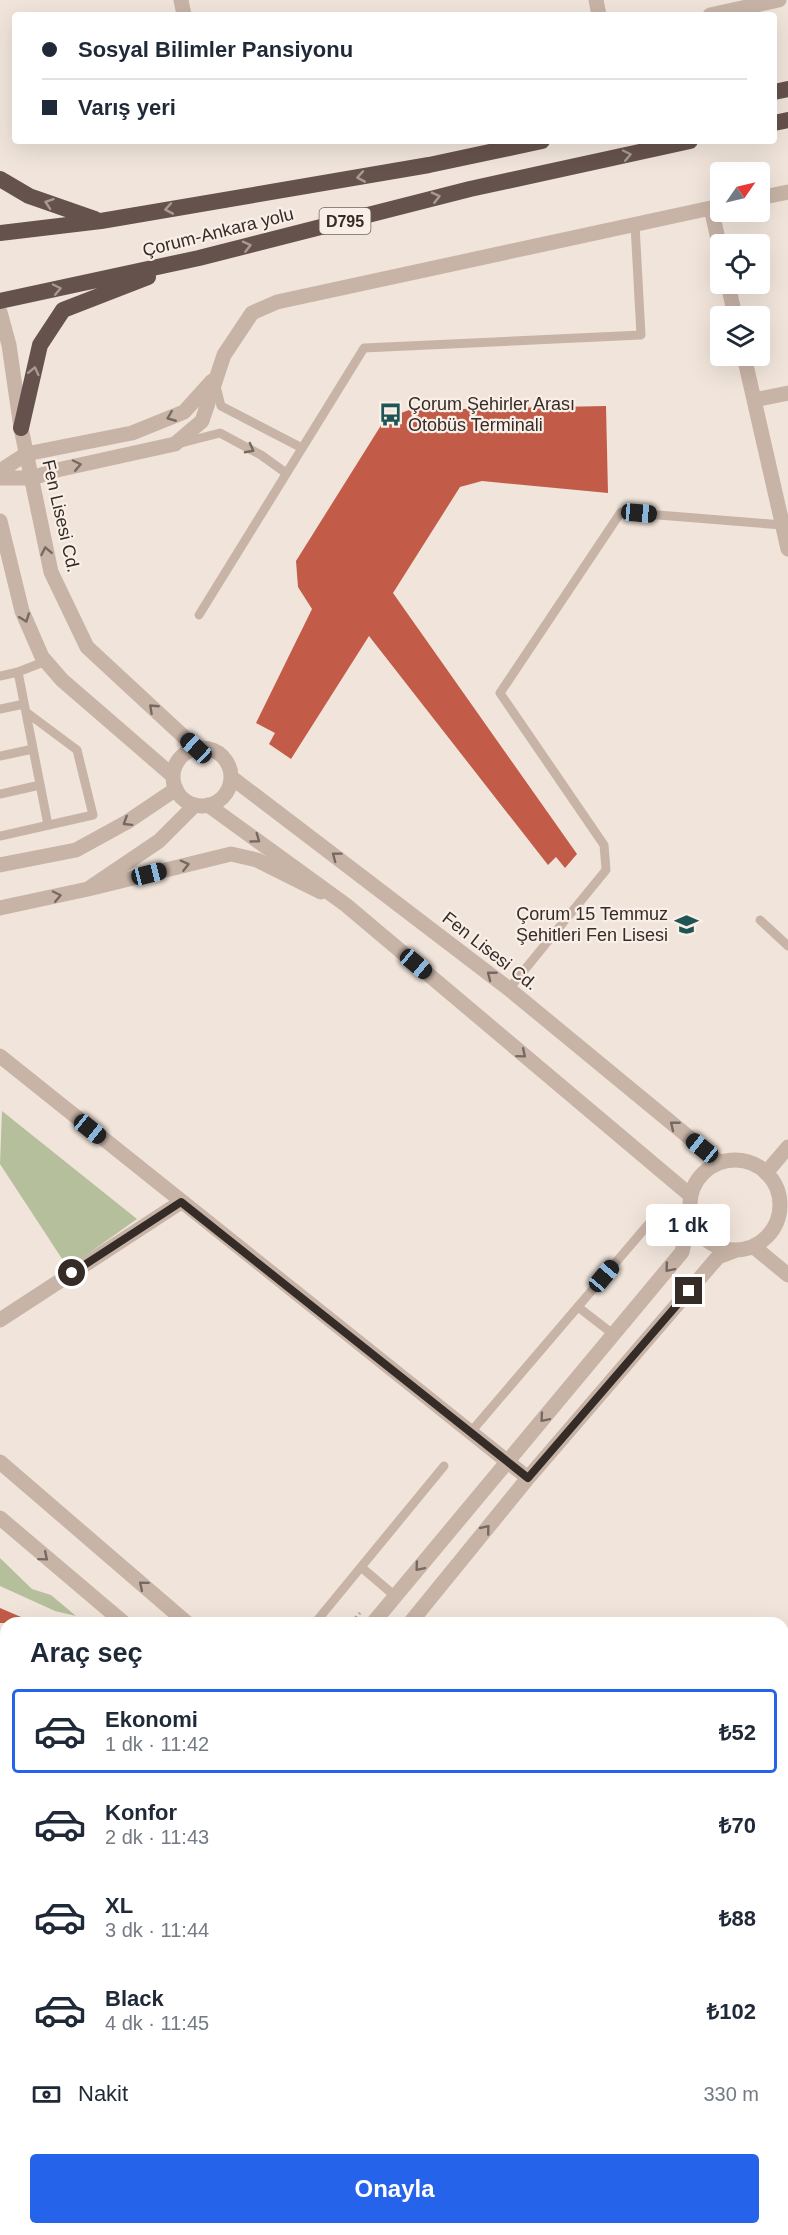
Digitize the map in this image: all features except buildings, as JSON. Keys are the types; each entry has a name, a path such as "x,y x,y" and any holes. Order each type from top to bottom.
{"highway":[{"name":"Çorum-Ankara yolu","path":"0,233 101,221 429,165 528,144"},
{"name":"Çorum-Ankara yolu","path":"0,301 199,258 470,189 676,144"},
{"path":"0,180 29,196 101,221"},
{"path":"21,428 40,345 63,310 199,258"}],"street":[{"path":"724,12 779,0"},
{"path":"770,196 788,192"},
{"path":"0,478 32,478 57,470 176,444 202,421 214,379 224,355 252,313 277,302 710,208"},
{"name":"Fen Lisesi Cd.","path":"0,312 9,345 21,428 51,572 87,647 196,748"},
{"path":"746,366 788,549"},
{"path":"0,471 26,454 132,433 184,412 214,379"},
{"path":"754,400 788,393"},
{"path":"0,521 22,611 46,661 62,680 174,783 181,796 202,805 346,905 690,1195"},
{"path":"0,866 76,850 127,822 174,783 179,758 196,748 204,748 220,754 230,768 231,777 225,795 202,805 159,841 88,889"},
{"name":"Fen Lisesi Cd.","path":"231,777 509,989 719,1162"},
{"path":"0,908 231,854 257,860 346,905"},
{"path":"0,1056 528,1478"},
{"path":"766,1173 788,1147"},
{"path":"378,1617 682,1251 690,1215 690,1195 701,1175 719,1162 738,1160 755,1165 766,1173 778,1192 784,1214 771,1232 753,1246 718,1257 528,1478 415,1617"},
{"path":"0,1320 181,1202"},
{"path":"690,1215 699,1233 714,1246 734,1251"},
{"path":"753,1246 788,1275"},
{"path":"1,1464 180,1617"},
{"path":"0,1518 117,1617"}],"lane":[{"path":"199,615 364,348 641,335 635,225"},
{"path":"214,379 221,406 302,448"},
{"path":"176,444 220,433 261,455 286,473"},
{"path":"509,989 606,870 604,845 500,693 621,512 782,525"},
{"path":"0,676 46,661"},
{"path":"18,672 48,825"},
{"path":"0,709 25,708 77,750 93,815 0,836"},
{"path":"0,756 33,749"},
{"path":"0,794 40,784"},
{"path":"760,920 788,946"},
{"path":"470,1433 658,1213"},
{"path":"578,1307 613,1334"},
{"path":"320,1617 444,1466"},
{"path":"361,1567 395,1596"}],"green space":[{"path":"2,1111 137,1219 68,1268 0,1164"},
{"path":"0,1558 32,1589 51,1595 76,1616 55,1611 0,1586"}],"place":[{"name":"Çorum Şehirler Arası Otobüs Terminali","path":"390,414"},
{"name":"Çorum 15 Temmuz Şehitleri Fen Lisesi","path":"686,924"}],"route":[{"path":"72,1273 181,1202 528,1478 689,1291"}]}
